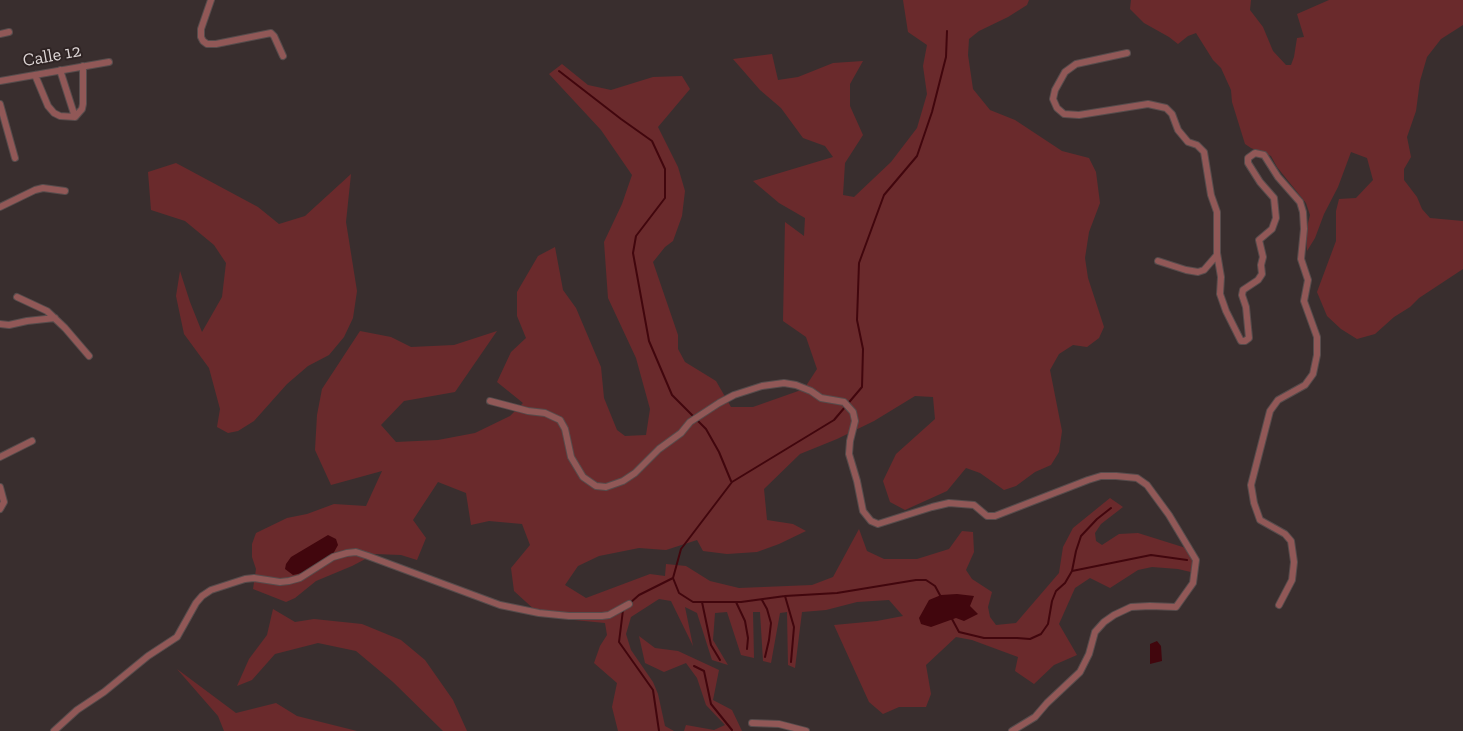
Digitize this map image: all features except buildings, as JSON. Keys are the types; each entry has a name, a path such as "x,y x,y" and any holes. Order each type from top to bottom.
{"street":[{"path":"211,0 200,29 203,42 216,44 271,33 283,56"},
{"path":"0,34 9,32"},
{"path":"1126,54 1076,64 1064,72 1055,90 1053,99 1057,108 1064,114 1079,115 1148,104 1166,108 1172,114 1178,130 1188,142 1197,145 1204,152 1217,212 1217,255 1221,277 1220,294 1232,326 1241,341 1249,338 1246,307 1242,296 1243,290 1258,280 1262,274 1263,258 1259,240 1272,229 1276,218 1274,198 1260,182 1248,163 1248,158 1251,155 1264,155 1278,177 1300,202 1303,212 1304,229 1301,259 1308,280 1304,301 1317,337 1317,355 1313,374 1306,385 1278,400 1270,411 1251,485 1254,503 1260,520 1285,534 1291,541 1294,562 1292,580 1279,604"},
{"name":"Calle 12","path":"0,80 109,62"},
{"path":"35,75 48,106 54,113 60,116 74,117 82,109 83,104 83,66"},
{"path":"60,70 74,117"},
{"path":"0,104 14,158"},
{"path":"0,206 43,188 65,191"},
{"path":"1158,261 1198,272 1204,270 1217,255"},
{"path":"17,298 41,308 55,318 89,356"},
{"path":"0,324 10,325 55,318"},
{"path":"490,401 528,411 545,413 560,420 565,429 571,457 582,477 596,486 606,487 623,481 635,473 659,449 681,433 690,422 734,395 762,386 784,383 796,385 811,391 821,398 844,402 853,412 855,421 849,454 862,506 866,516 874,524 950,503 974,505 987,516 995,516 1070,486 1102,476 1137,478 1147,485 1169,515 1196,560 1193,583 1176,607 1131,607 1104,622 1095,632 1089,654 1080,672 1046,703 1035,717 1012,731"},
{"path":"0,457 32,441"},
{"path":"0,487 4,502 0,509"},
{"path":"54,731 77,710 104,692 148,656 177,637 202,596 212,590 245,579 254,578 280,582 300,578 333,557 347,553 356,552 368,556 500,605 569,616 602,616 609,615 629,604"},
{"path":"752,723 779,724 806,731"}],"shaded area":[{"path":"903,0 1029,0 1027,5 1008,17 979,31 969,39 968,55 973,89 990,110 1015,120 1062,151 1089,158 1096,172 1100,203 1089,232 1085,258 1088,278 1104,327 1099,338 1087,347 1073,345 1059,354 1050,370 1062,431 1059,452 1051,465 1035,472 1016,486 1004,490 980,473 966,468 947,491 905,510 890,502 883,481 896,454 935,419 933,397 915,396 874,421 800,454 764,489 767,520 793,524 806,531 757,552 727,554 703,551 697,540 666,550 639,548 599,556 578,566 565,585 586,598 650,574 665,576 666,564 686,566 710,581 739,588 812,585 833,577 859,529 867,551 884,559 917,559 949,549 962,531 973,532 974,552 966,570 972,579 992,592 988,607 990,617 996,625 1016,623 1059,573 1063,547 1073,528 1110,498 1123,507 1101,524 1095,533 1096,541 1102,545 1119,534 1138,533 1189,549 1196,560 1195,573 1178,569 1152,567 1138,570 1110,588 1090,578 1075,588 1059,624 1077,655 1054,665 1034,684 1015,671 1018,657 972,640 956,637 926,665 931,694 926,707 899,707 883,714 869,702 834,625 877,621 903,616 889,600 857,602 826,610 802,612 795,668 788,665 787,612 780,613 771,663 763,661 760,612 753,612 754,658 741,655 727,612 715,613 713,640 728,665 712,660 697,613 685,607 693,646 671,601 659,599 631,617 626,634 631,650 653,682 658,694 665,726 674,731 618,731 612,707 617,683 594,663 600,646 607,635 605,623 574,620 537,612 514,591 511,568 530,545 522,524 489,521 471,525 466,493 438,482 413,520 426,538 417,560 401,555 375,554 316,581 295,598 286,602 253,589 256,569 252,557 252,544 256,533 287,518 307,514 334,504 366,506 382,471 331,485 315,450 317,415 322,389 360,331 391,337 411,347 454,345 497,331 455,392 404,401 381,425 396,442 438,440 475,433 510,416 523,403 497,382 511,352 526,338 517,316 517,292 538,256 555,247 563,290 576,308 601,367 604,398 617,430 625,436 646,435 650,409 636,358 608,298 604,242 622,204 632,175 601,130 549,74 562,64 588,85 611,90 653,77 682,76 690,89 658,127 678,167 685,191 682,216 673,241 665,247 653,262 678,335 678,349 685,362 716,381 731,407 753,407 804,389 817,369 806,337 783,321 785,222 804,236 805,218 779,203 753,181 833,157 825,146 803,138 781,108 760,90 733,59 772,54 778,80 798,77 833,63 863,61 850,84 850,106 863,135 845,163 843,195 854,197 891,162 917,128 927,94 923,66 927,45 908,32"},
{"path":"1131,0 1251,0 1250,10 1263,27 1273,51 1286,65 1291,65 1297,38 1304,37 1297,14 1329,0 1463,0 1463,25 1441,39 1427,57 1420,81 1416,111 1407,137 1411,157 1404,169 1404,180 1417,197 1422,209 1430,218 1463,221 1463,269 1419,298 1375,334 1357,339 1341,329 1327,316 1317,292 1336,241 1336,211 1339,199 1356,198 1373,180 1367,158 1351,152 1338,187 1324,214 1315,238 1307,251 1306,231 1310,215 1306,203 1277,167 1271,156 1245,144 1232,102 1231,90 1221,68 1213,60 1196,33 1188,36 1178,44 1144,23 1130,9"},
{"path":"176,163 258,207 279,224 305,216 351,174 346,222 357,291 353,318 344,337 329,355 308,366 287,384 254,421 238,431 228,433 217,427 220,409 209,368 184,334 176,296 180,271 202,332 222,297 226,263 214,245 185,221 151,210 148,172"},
{"path":"328,535 336,539 338,545 333,554 302,573 293,575 285,569 291,557"},
{"path":"941,595 974,596 970,606 978,614 964,621 956,618 931,627 921,624 919,618 929,600"},
{"path":"273,609 295,622 314,619 362,624 401,640 425,660 453,700 467,731 443,731 393,682 356,651 318,643 275,654 252,680 237,686 249,659 267,635"},
{"path":"639,636 655,648 678,651 719,670 713,700 732,710 742,731 684,731 686,725 714,730 725,725 706,705 697,678 686,663 664,672 645,663"},
{"path":"1157,641 1161,646 1162,661 1150,664 1150,644"},
{"path":"177,669 236,713 276,703 297,716 357,731 224,731 218,716"}],"waterway":[{"path":"673,578 681,549 732,482 834,420 862,387 863,349 857,320 859,263 884,195 917,156 932,112 946,57 947,31"},
{"path":"559,71 652,141 665,169 665,198 636,236 633,253 649,341 672,395 694,417"},
{"path":"697,420 706,429 719,452 731,481"},
{"path":"1072,571 1081,536 1097,519 1111,508"},
{"path":"952,619 959,632 984,638 1030,639 1041,634 1048,624 1052,601 1056,591 1065,583 1072,571 1151,555 1187,560"},
{"path":"630,603 639,595 673,578 679,593 693,602 741,602 785,596 837,593 916,580 926,580 935,586 941,597"},
{"path":"785,596 794,627 791,662"},
{"path":"762,600 771,623 765,657"},
{"path":"702,602 711,645 720,660"},
{"path":"736,602 745,621 748,638 747,649"},
{"path":"623,610 619,642 653,690 659,731"},
{"path":"694,666 704,671 711,704 732,730"}]}
